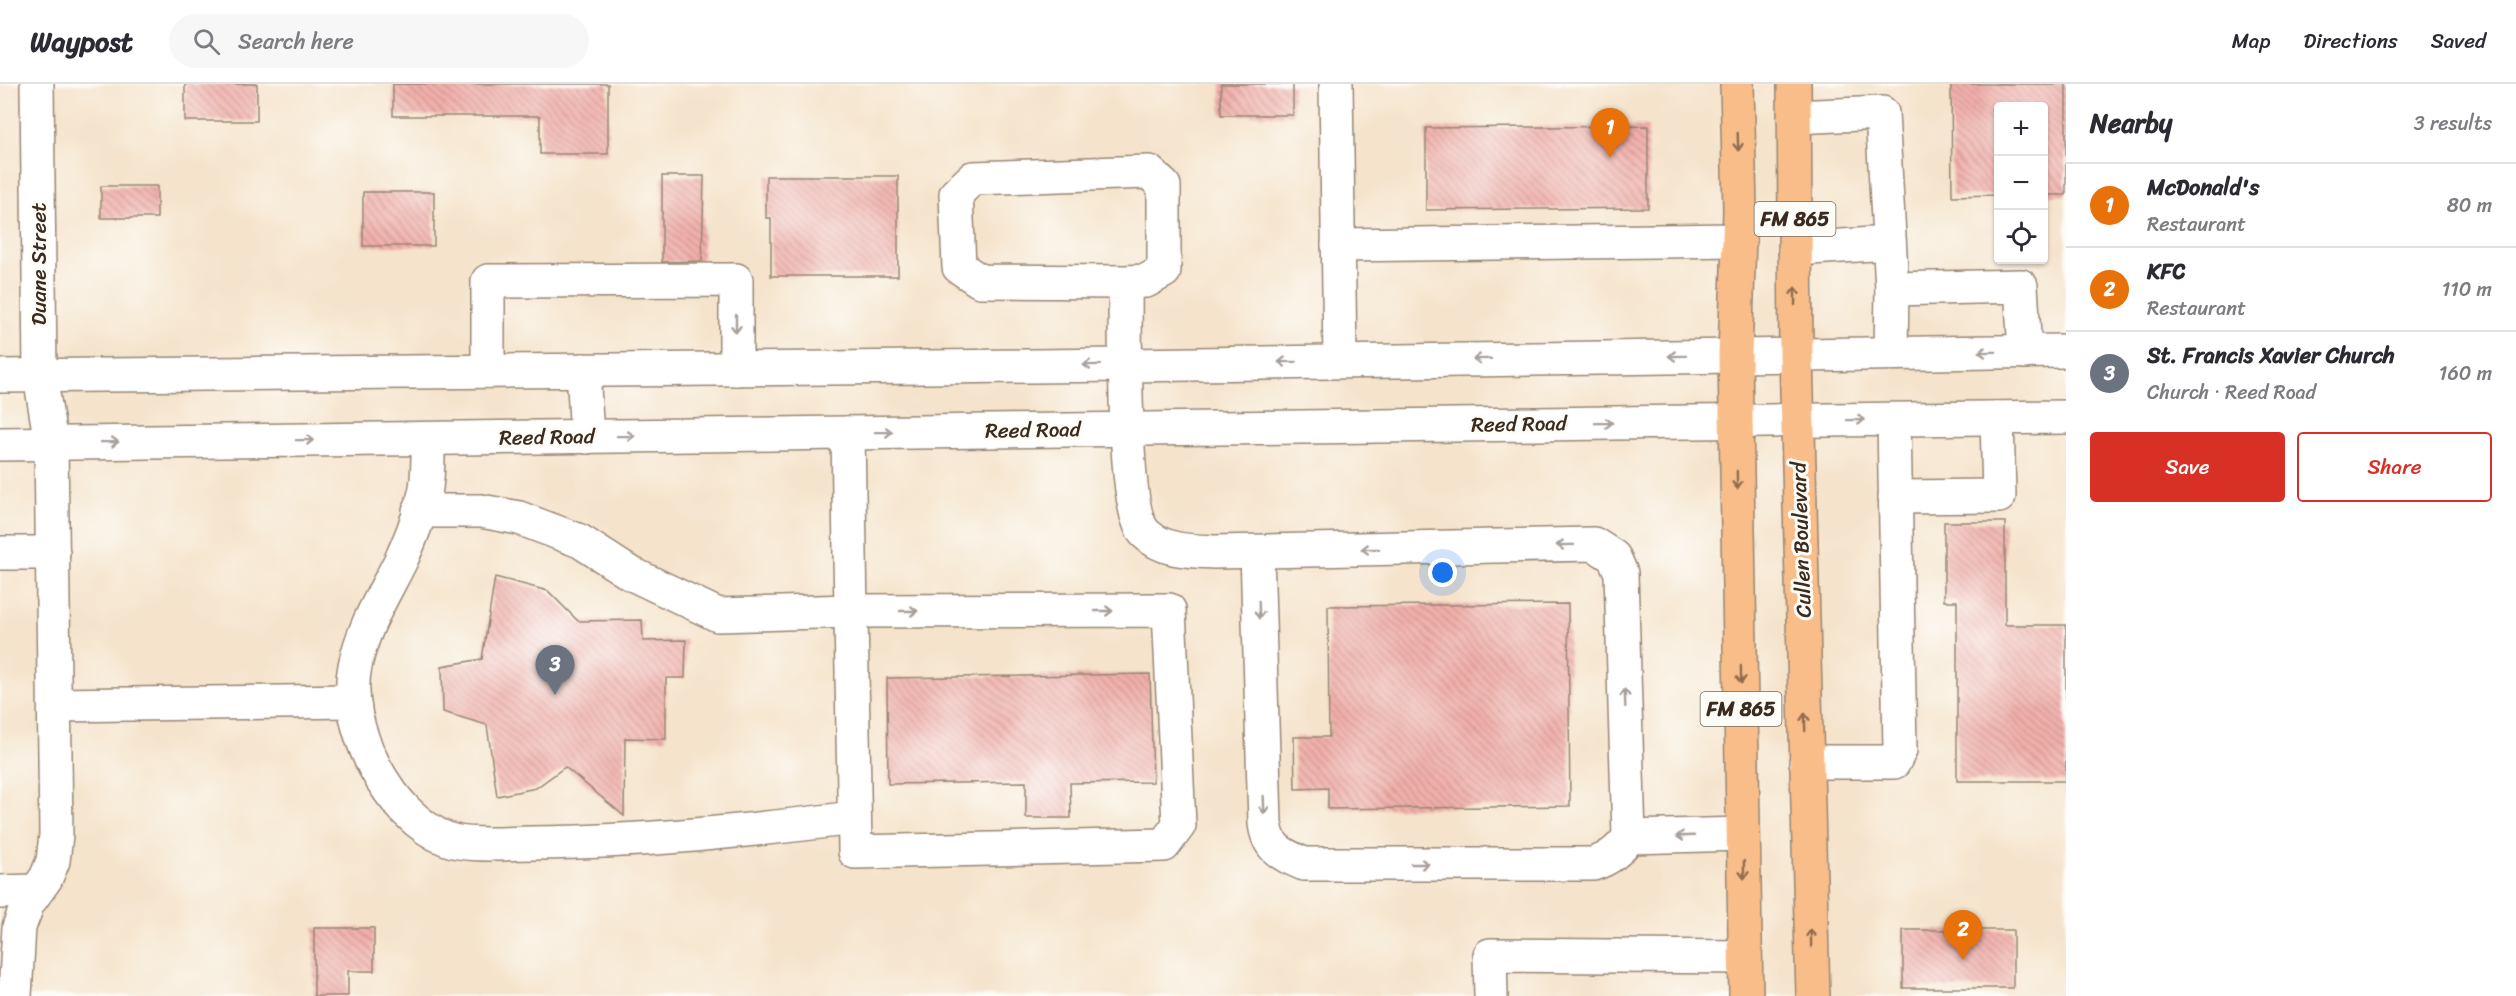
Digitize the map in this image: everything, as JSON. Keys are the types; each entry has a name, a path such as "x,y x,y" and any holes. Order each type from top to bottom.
{"main road":[{"name":"FM 865","path":"1737,84 1739,240 1735,355 1746,996"},
{"name":"Cullen Boulevard","path":"1794,84 1796,354 1813,996"}],"street":[{"name":"Duane Street","path":"15,996 19,927 28,903 46,878 53,861 56,835 51,443 40,376 37,84"},
{"path":"1336,84 1340,361"},
{"path":"1794,117 1882,113 1892,289 1891,353"},
{"path":"1149,172 1164,186 1164,271 1146,281 1125,282 980,281 959,267 956,194 974,178 1149,172"},
{"path":"1338,245 1739,240"},
{"path":"1795,249 1889,243"},
{"path":"488,371 488,281 736,280 736,369"},
{"path":"1125,282 1127,429 1131,490 1136,514 1143,531 1156,542 1182,551 1257,552 1594,544 1614,557 1621,573 1629,837 1622,848 1607,859 1593,864 1304,864 1281,854 1267,838 1265,823 1257,552"},
{"path":"1892,289 2021,286 2025,352"},
{"path":"0,376 1127,365 2066,351"},
{"path":"584,370 587,436"},
{"name":"Reed Road","path":"0,444 2066,417"},
{"path":"1895,497 1999,496 1997,418"},
{"path":"1806,762 1894,762 1900,750 1894,420"},
{"path":"419,511 481,511 519,518 580,541 628,572 718,615 850,611 1169,610 1179,825 1164,845 855,852 850,611 848,433"},
{"path":"429,439 425,492 402,557 369,620 354,666 352,701 359,735 388,788 418,822 447,839 483,843 574,843 737,833 854,818"},
{"path":"0,554 53,553"},
{"path":"55,705 352,701"},
{"path":"1629,837 1743,834"},
{"path":"0,892 35,891"},
{"path":"1491,996 1490,956 1745,957"}],"building":[{"path":"185,84 257,84 257,121 185,121"},
{"path":"393,84 608,84 608,154 540,154 540,116 393,116"},
{"path":"1221,84 1293,84 1293,115 1221,115"},
{"path":"1951,84 2066,84 2066,195 2048,195 2048,102 1994,102 1994,195 1952,196"},
{"path":"1648,126 1648,208 1426,210 1426,128"},
{"path":"662,176 704,176 702,261 662,262"},
{"path":"766,176 898,176 898,276 771,276 771,218 766,218"},
{"path":"101,186 157,186 157,218 101,218"},
{"path":"363,192 434,192 434,246 363,246"},
{"path":"1944,522 2005,522 2005,625 2066,625 2066,781 1957,781 1957,601 1944,601"},
{"path":"495,577 548,591 578,621 642,620 643,641 686,640 685,678 666,678 666,739 625,738 624,816 565,767 536,788 497,796 487,725 443,712 442,666 482,659"},
{"path":"1568,604 1570,806 1328,809 1328,788 1295,789 1294,737 1329,737 1328,606"},
{"path":"1150,674 1153,782 1070,783 1071,818 1026,818 1026,782 888,784 887,678"},
{"path":"314,928 374,928 374,971 348,971 348,996 314,996"},
{"path":"1903,930 2013,930 2013,988 1903,988"}],"place":[{"name":"McDonald's","path":"1610,158"},
{"name":"St. Francis Xavier Church","path":"555,695"},
{"name":"KFC","path":"1963,960"}]}
